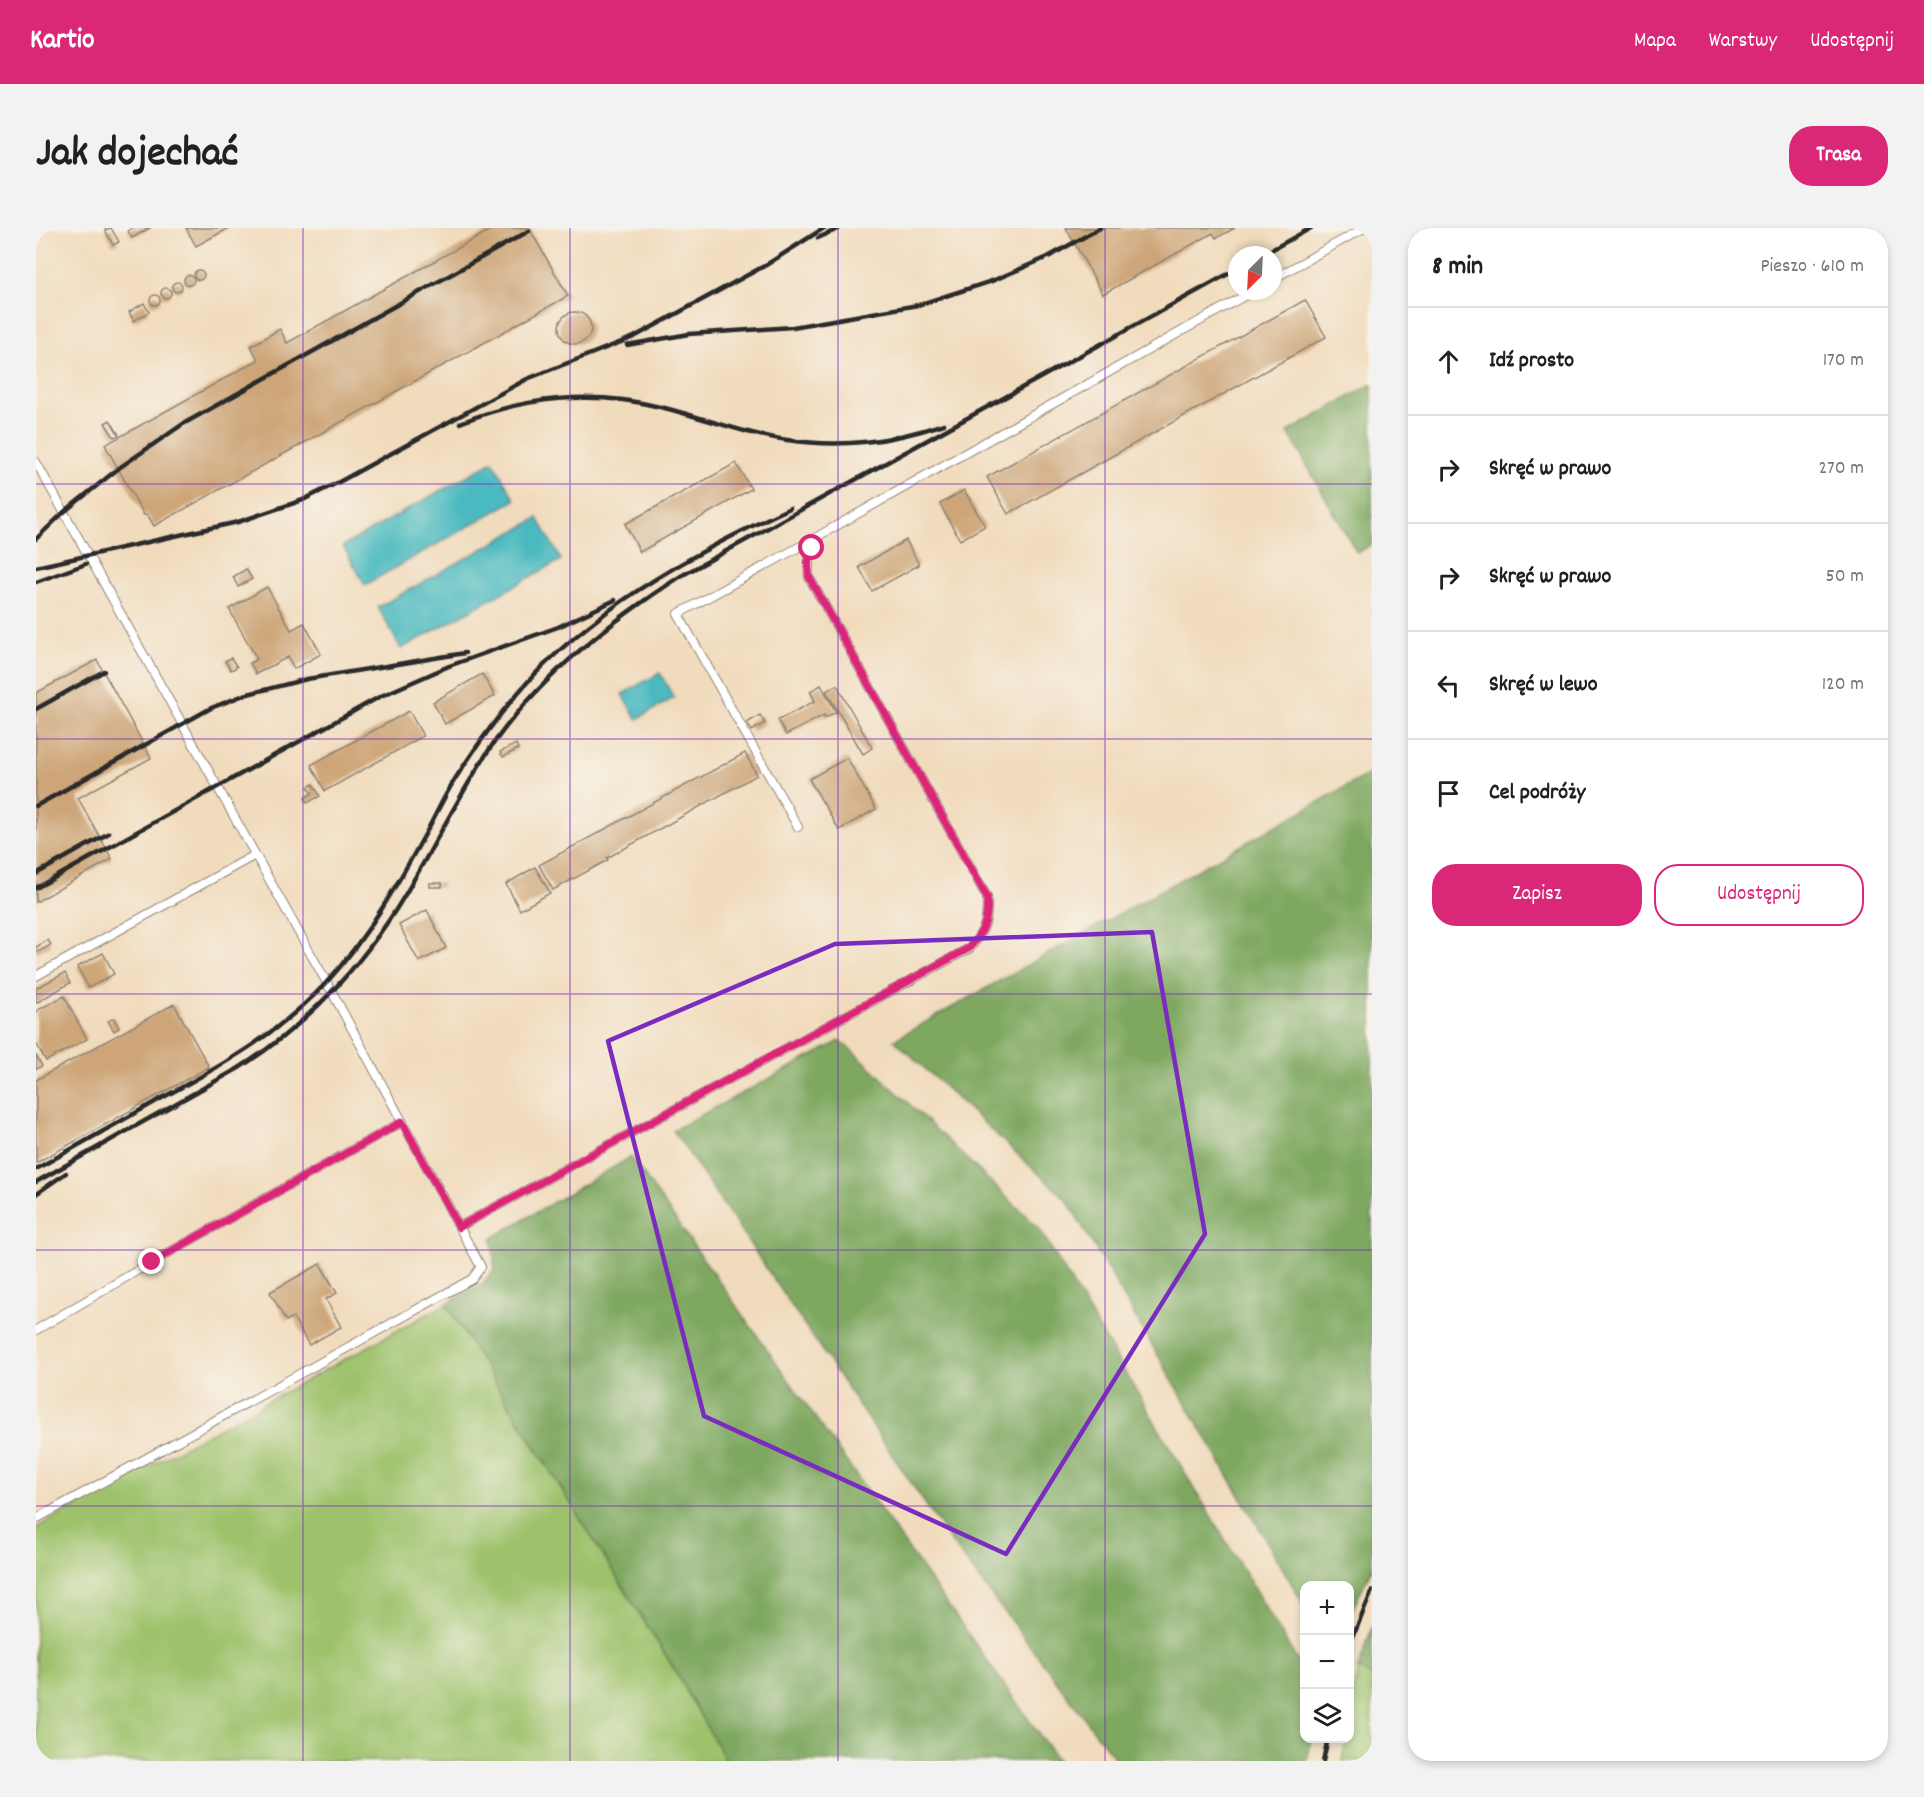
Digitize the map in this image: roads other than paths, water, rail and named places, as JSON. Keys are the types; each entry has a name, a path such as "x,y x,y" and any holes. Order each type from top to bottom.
{"lane":[{"path":"1282,274 1364,228"},
{"path":"798,827 678,614 1236,300"},
{"path":"36,462 481,1266 472,1279 36,1519"},
{"path":"459,1227 969,948 983,933 988,915 987,897 809,577 808,563 812,548 820,535"},
{"path":"36,976 255,855"},
{"path":"36,1330 152,1262 402,1122"}],"water":[{"path":"493,461 515,500 365,585 343,546"},
{"path":"538,518 561,560 401,649 378,607"},
{"path":"660,673 674,698 637,719 622,694"}],"railway":[{"path":"36,567 238,522 303,500 527,379 634,337 766,265 824,228"},
{"path":"818,238 840,228"},
{"path":"627,345 689,334 793,327 918,305 992,281 1048,257 1100,228"},
{"path":"1278,246 1311,228"},
{"path":"36,539 64,512 119,468 183,424 529,231"},
{"path":"36,1182 239,1068 266,1050 315,1008 359,961 396,909 482,761 512,719 556,672 604,631 681,576 1228,274"},
{"path":"460,423 509,407 534,402 584,398 635,402 676,411 755,434 808,442 866,442 905,435 944,424"},
{"path":"36,1169 228,1061 289,1018 326,983 369,928 455,779 493,724 536,673 593,622 656,579 722,541 790,508"},
{"path":"36,582 86,564"},
{"path":"36,888 381,696 449,666 558,627 615,600"},
{"path":"36,806 211,708 244,695 307,679 465,653"},
{"path":"36,709 104,671"},
{"path":"36,874 109,833"},
{"path":"36,1194 66,1173"},
{"path":"1354,1635 1372,1591"},
{"path":"1323,1761 1327,1743"}]}
